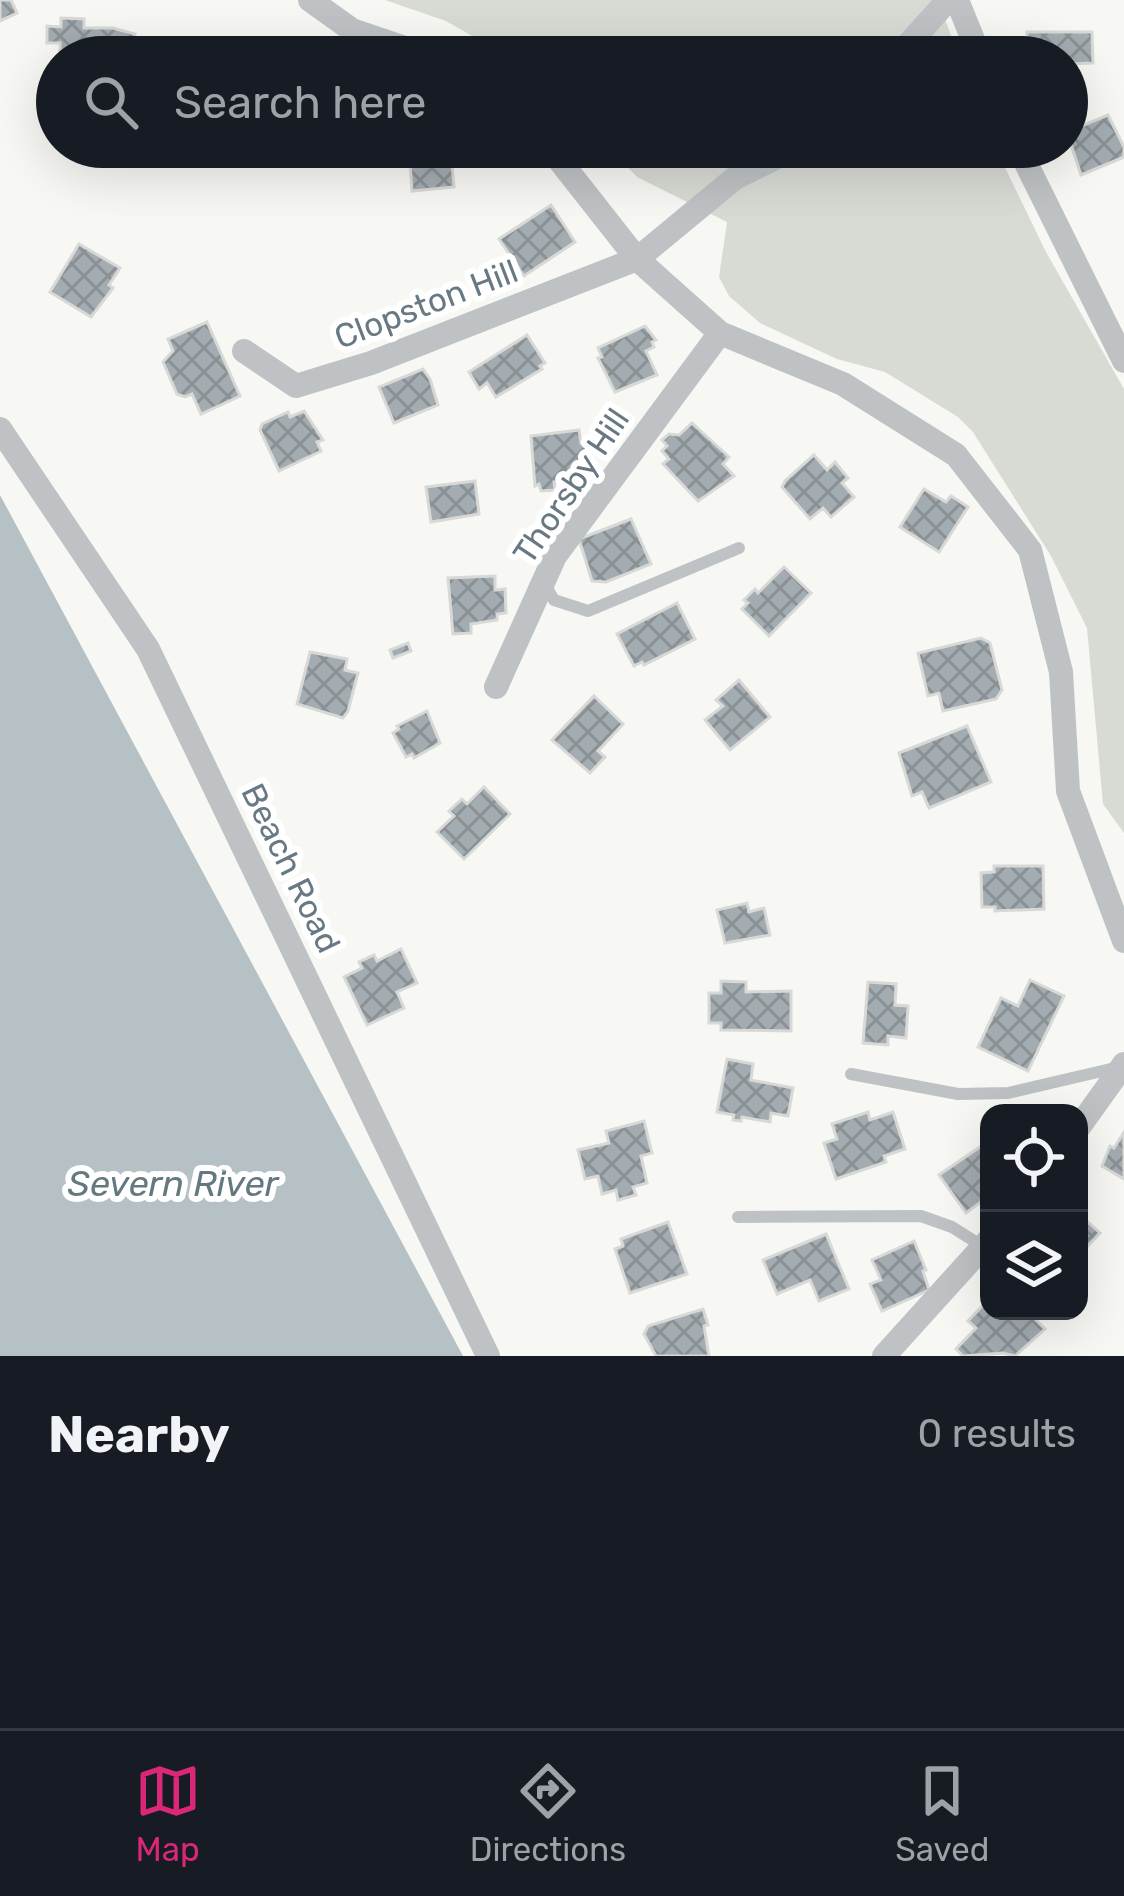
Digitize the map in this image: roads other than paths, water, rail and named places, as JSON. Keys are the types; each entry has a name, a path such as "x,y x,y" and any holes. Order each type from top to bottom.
{"street":[{"path":"310,0 352,31 367,36"},
{"path":"917,36 952,0 970,36"},
{"path":"566,168 637,259 719,333 843,384 956,455 1030,550 1061,672 1068,791 1124,941"},
{"name":"Clopston Hill","path":"244,351 296,386 371,363 637,259 735,178 755,168"},
{"path":"1028,168 1124,361"},
{"name":"Thorsby Hill","path":"496,687 555,556 719,333"},
{"name":"Beach Road","path":"0,429 148,649 488,1356"},
{"path":"1088,1114 1123,1065"},
{"path":"884,1356 980,1250"}],"lane":[{"path":"543,582 554,600 589,611 739,548"},
{"path":"850,1074 958,1094 1008,1093 1123,1065"},
{"path":"738,1217 921,1216 980,1240"}],"water":[{"name":"Severn River","path":"0,495 463,1356 0,1356"}]}
